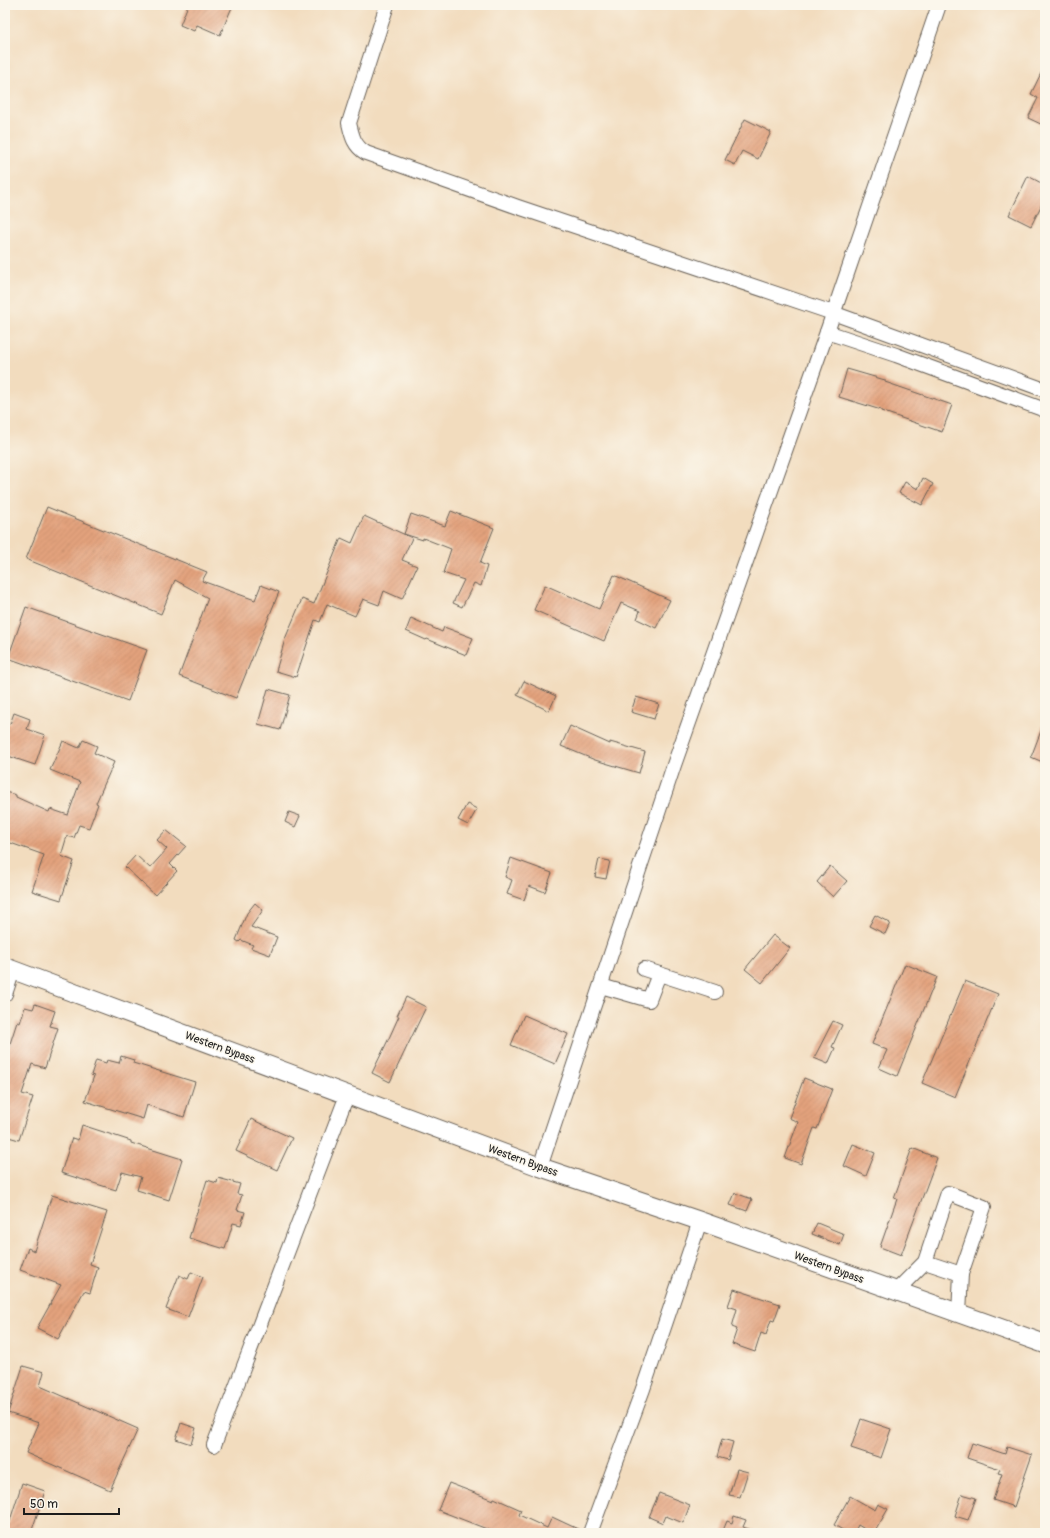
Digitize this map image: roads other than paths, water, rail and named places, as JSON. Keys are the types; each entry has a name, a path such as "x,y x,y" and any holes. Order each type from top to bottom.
{"main road":[{"name":"Western Bypass","path":"9,969 540,1167 700,1221 1045,1344"}],"street":[{"path":"387,5 349,123 352,139 359,149 366,153 511,204 833,313 1045,390"},
{"path":"540,1167 674,765 827,332 939,5"},
{"path":"827,332 896,355 1045,410"},
{"path":"5,994 9,969"},
{"path":"644,969 714,992"},
{"path":"601,986 650,1000 659,974"},
{"path":"214,1445 347,1095"},
{"path":"896,1291 925,1262 948,1193 984,1207 961,1274 959,1313"},
{"path":"590,1533 643,1389 700,1221"},
{"path":"925,1262 961,1274"}]}
